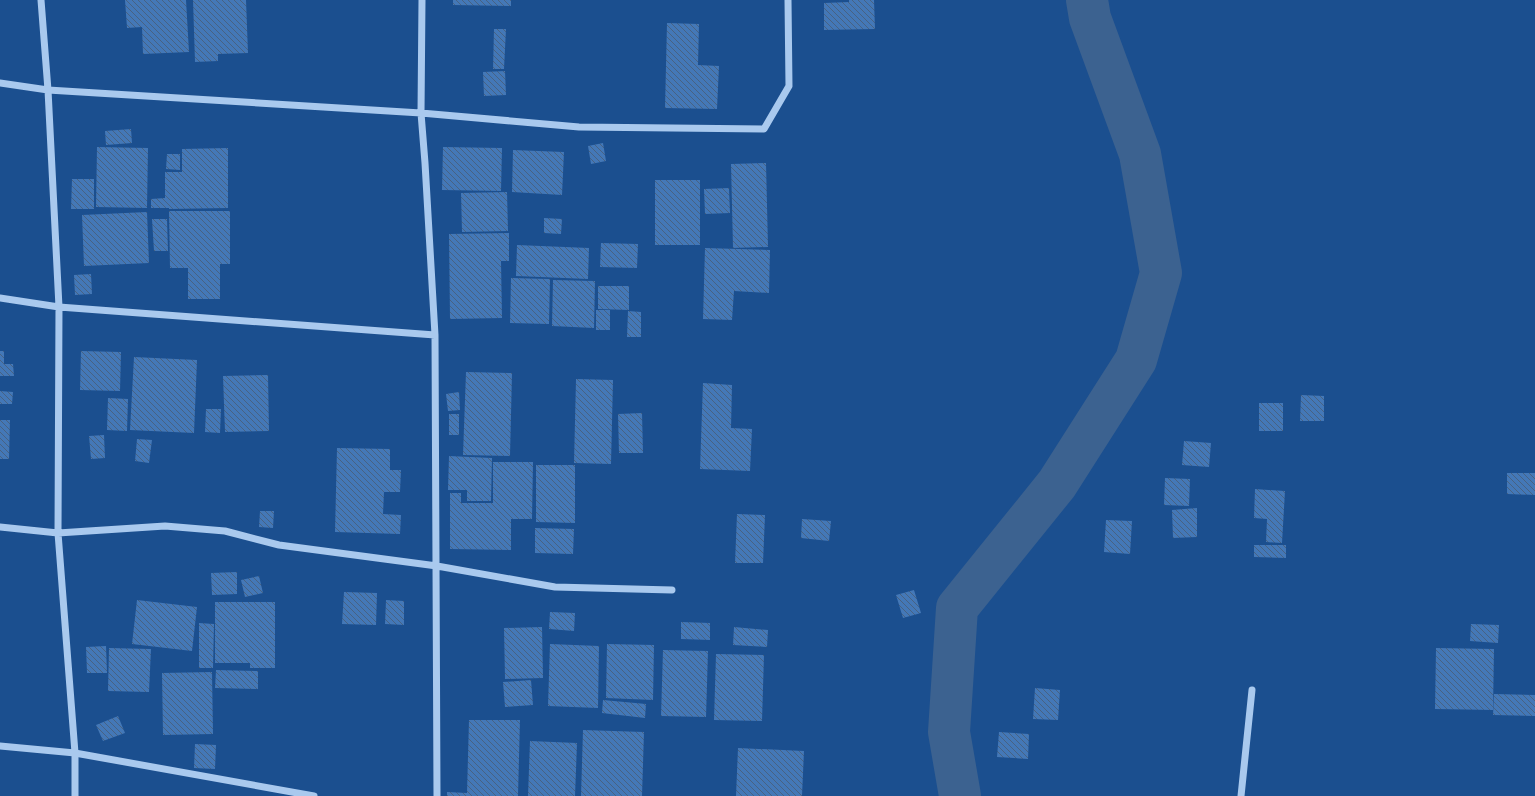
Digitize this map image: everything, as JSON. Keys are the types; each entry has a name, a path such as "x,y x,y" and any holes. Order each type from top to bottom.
{"street":[{"path":"41,0 48,90 59,307 58,533 75,753 75,796"},
{"path":"422,0 421,113 435,335 436,796"},
{"path":"0,83 48,90 421,113 579,127 764,129 789,86 788,0"},
{"path":"0,298 59,307 435,335"},
{"path":"0,527 58,533 165,526 225,531 279,545 436,566 555,587 672,590"},
{"path":"1241,796 1252,690"},
{"path":"0,746 75,753 314,796"}],"building":[{"path":"125,0 186,0 189,52 143,54 142,27 127,28"},
{"path":"193,0 246,0 248,53 218,54 218,61 195,62"},
{"path":"453,0 511,0 511,6 453,5"},
{"path":"849,0 874,0 875,29 824,30 824,3 849,2"},
{"path":"667,23 699,24 698,65 719,66 717,109 665,108"},
{"path":"494,29 506,29 504,69 493,69"},
{"path":"505,71 506,95 484,96 483,72"},
{"path":"131,129 132,143 106,145 105,131"},
{"path":"603,143 606,161 591,164 588,146"},
{"path":"97,147 148,148 147,208 96,207"},
{"path":"443,147 502,148 501,191 442,190"},
{"path":"228,148 228,208 151,208 151,199 165,198 165,172 182,172 182,149"},
{"path":"513,150 564,152 562,195 512,192"},
{"path":"167,154 180,154 180,170 166,169"},
{"path":"766,163 768,247 733,248 731,164"},
{"path":"72,179 94,179 94,209 71,209"},
{"path":"655,180 700,180 700,245 655,245"},
{"path":"729,188 730,213 705,214 704,189"},
{"path":"507,192 508,231 462,232 461,193"},
{"path":"169,211 230,211 230,264 220,264 220,299 188,299 188,268 170,268"},
{"path":"147,212 149,263 84,266 82,215"},
{"path":"544,218 562,219 561,234 544,233"},
{"path":"152,219 167,219 168,251 154,251"},
{"path":"509,233 509,261 501,261 502,318 450,319 449,234"},
{"path":"601,243 638,244 637,268 600,267"},
{"path":"517,245 589,248 588,279 516,276"},
{"path":"705,248 770,250 769,293 734,291 732,320 703,319"},
{"path":"91,274 92,294 75,295 74,275"},
{"path":"511,278 550,279 549,324 510,323"},
{"path":"553,280 595,281 594,328 552,326"},
{"path":"598,286 629,286 629,310 598,309"},
{"path":"596,310 610,310 610,330 596,330"},
{"path":"628,311 641,312 641,337 627,337"},
{"path":"0,351 4,351 4,364 13,364 14,376 0,376"},
{"path":"81,351 121,352 120,391 80,390"},
{"path":"134,357 197,360 194,433 130,430"},
{"path":"466,372 512,373 510,456 463,455"},
{"path":"268,375 269,431 225,432 223,376"},
{"path":"576,379 613,380 611,464 574,463"},
{"path":"703,383 732,385 731,428 752,429 750,471 700,469"},
{"path":"0,391 13,392 12,404 0,404"},
{"path":"459,392 460,410 448,411 446,394"},
{"path":"1301,395 1324,396 1324,421 1300,421"},
{"path":"108,398 128,399 127,431 107,430"},
{"path":"1259,403 1283,403 1283,431 1259,431"},
{"path":"206,409 221,409 220,433 205,432"},
{"path":"642,413 643,453 619,453 618,414"},
{"path":"449,414 459,414 459,435 449,435"},
{"path":"0,420 10,420 9,459 0,459"},
{"path":"104,435 105,458 91,459 89,436"},
{"path":"137,439 152,440 149,463 135,461"},
{"path":"1184,441 1211,443 1209,467 1182,465"},
{"path":"337,448 390,449 390,470 401,470 400,492 384,492 383,514 401,515 400,534 335,532"},
{"path":"449,456 492,458 491,501 467,501 467,490 448,490"},
{"path":"493,462 533,462 532,519 511,519 511,550 450,549 450,493 461,493 461,503 493,503"},
{"path":"536,465 575,465 575,523 536,522"},
{"path":"1507,473 1535,473 1535,495 1507,494"},
{"path":"1165,478 1190,479 1189,506 1164,505"},
{"path":"1255,489 1285,491 1282,543 1266,542 1267,519 1254,518"},
{"path":"1197,508 1197,537 1173,538 1172,510"},
{"path":"260,511 274,511 273,528 259,527"},
{"path":"737,514 765,515 763,563 735,563"},
{"path":"802,519 831,521 829,541 801,538"},
{"path":"1106,520 1132,521 1130,554 1104,552"},
{"path":"535,528 574,529 573,554 535,553"},
{"path":"1254,545 1286,545 1286,558 1254,557"},
{"path":"237,572 237,594 212,595 211,573"},
{"path":"259,576 263,593 245,597 241,580"},
{"path":"914,590 921,613 903,618 896,595"},
{"path":"344,592 377,593 376,625 342,624"},
{"path":"137,600 197,607 192,651 132,644"},
{"path":"386,600 404,601 404,625 385,624"},
{"path":"215,602 275,602 275,668 250,668 250,663 215,663"},
{"path":"550,612 575,613 574,631 549,629"},
{"path":"681,622 710,623 710,640 681,639"},
{"path":"199,623 214,624 213,668 199,668"},
{"path":"1471,624 1499,625 1498,643 1470,641"},
{"path":"542,627 543,678 505,679 504,628"},
{"path":"734,627 768,630 767,647 733,645"},
{"path":"550,644 599,646 598,708 548,706"},
{"path":"607,644 654,645 653,700 606,698"},
{"path":"106,646 107,673 87,673 86,647"},
{"path":"109,648 151,649 149,692 108,691"},
{"path":"1436,648 1494,649 1493,710 1435,709"},
{"path":"663,650 708,651 706,717 661,716"},
{"path":"716,654 764,655 762,721 714,720"},
{"path":"216,670 258,671 258,689 215,688"},
{"path":"212,672 213,734 163,735 162,673"},
{"path":"531,680 533,705 505,707 503,682"},
{"path":"1035,688 1060,690 1058,720 1033,719"},
{"path":"1494,694 1535,695 1535,716 1493,715"},
{"path":"603,700 646,704 645,718 602,713"},
{"path":"118,716 125,733 103,741 96,725"},
{"path":"469,720 520,720 518,796 447,796 447,792 467,793"},
{"path":"583,730 644,732 642,796 581,796"},
{"path":"999,732 1029,734 1028,759 997,757"},
{"path":"530,741 577,743 575,796 528,796"},
{"path":"195,744 216,745 215,769 194,768"},
{"path":"738,748 804,751 802,796 736,796"}],"waterway":[{"path":"960,796 949,732 957,608 1057,484 1136,360 1161,273 1140,154 1090,18 1087,0"}]}
